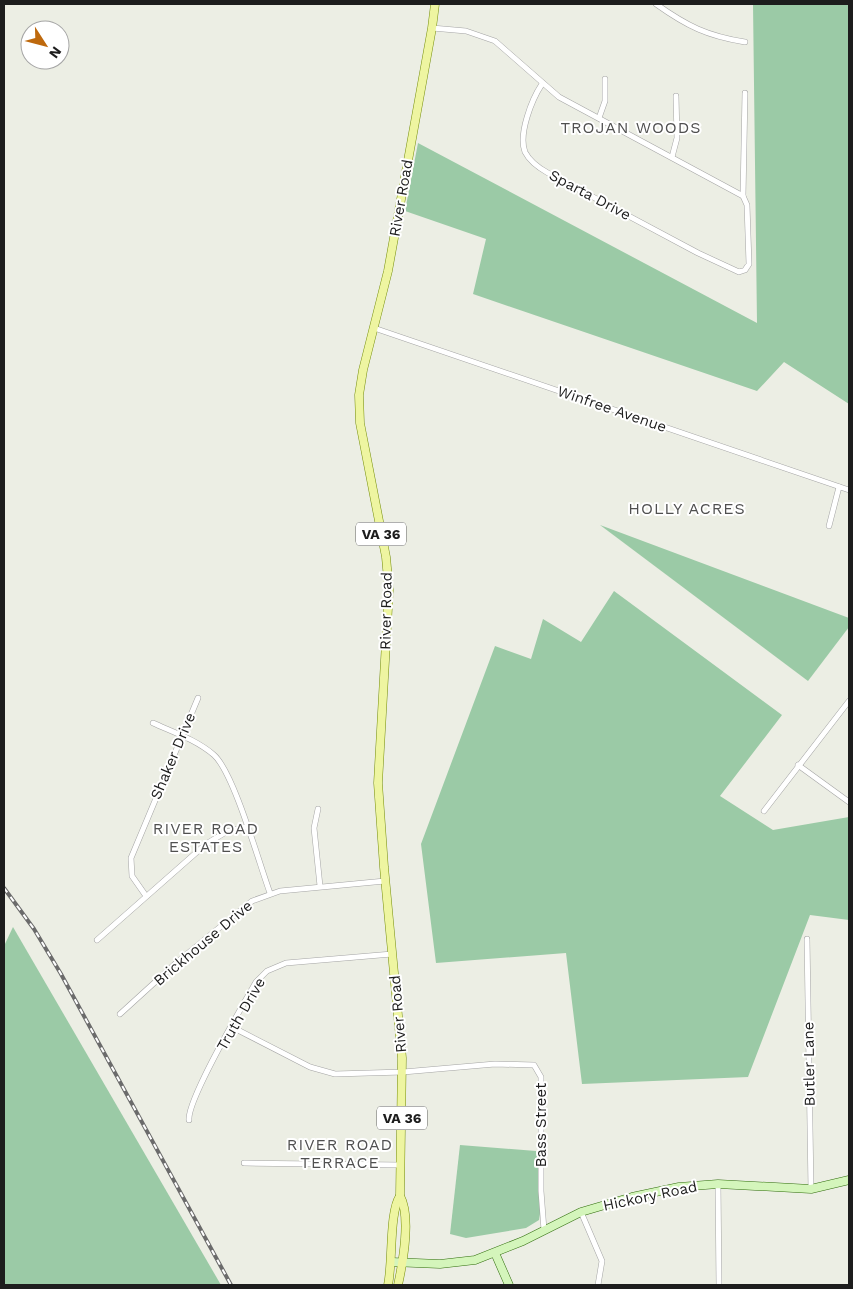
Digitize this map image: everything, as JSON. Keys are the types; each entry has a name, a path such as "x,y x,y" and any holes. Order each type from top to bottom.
{"main road":[{"name":"River Road","path":"398,1285 403,1263 404,1204 400,1196 403,1072 379,806 379,755 389,590 386,557 365,451 359,409 363,370 388,271 435,4"},
{"name":"Hickory Road","path":"495,1253 581,1212 654,1192 718,1184 811,1190 849,1180"},
{"name":"River Road","path":"388,1285 392,1262 394,1204 400,1196"},
{"path":"392,1262 456,1263 495,1253 509,1285"}],"street":[{"path":"656,4 705,34 745,42"},
{"path":"432,28 466,30 495,41 512,53 542,84 559,97 743,196 745,92"},
{"path":"599,118 605,101 605,79"},
{"name":"Sparta Drive","path":"542,84 531,104 524,139 525,152 532,162 548,173 724,266 739,272 745,270 749,264 747,205 743,196"},
{"path":"672,157 677,138 676,96"},
{"name":"Winfree Avenue","path":"374,328 849,490"},
{"path":"829,526 840,487"},
{"name":"Shaker Drive","path":"146,896 132,876 131,858 198,698"},
{"path":"764,812 798,765 849,701"},
{"path":"153,723 209,751 220,761 229,776 270,893"},
{"path":"798,765 849,802"},
{"path":"318,809 314,828 320,886"},
{"path":"97,940 206,844 226,832 246,827"},
{"name":"Brickhouse Drive","path":"120,1014 243,906 270,893 320,886 385,881"},
{"name":"Butler Lane","path":"807,939 811,1190"},
{"name":"Truth Drive","path":"189,1120 190,1110 198,1090 256,982 273,967 308,960 392,954"},
{"path":"232,1027 310,1067 325,1072 344,1074 403,1072"},
{"name":"Bass Street","path":"403,1072 530,1063 537,1068 541,1077 541,1182 544,1230"},
{"path":"244,1164 401,1165"},
{"path":"718,1184 719,1285"},
{"path":"581,1212 602,1261 598,1285"}],"green space":[{"path":"753,4 849,4 849,404 784,362 757,391 473,294 486,239 405,211 418,143 757,323"},
{"path":"600,525 849,618 849,627 808,681"},
{"path":"614,591 782,715 720,796 773,830 849,817 849,920 810,915 748,1077 582,1084 566,953 436,963 421,844 495,646 531,659 543,619 581,642"},
{"path":"13,927 221,1285 4,1285 4,946"},
{"path":"460,1145 536,1151 544,1189 539,1220 526,1228 466,1238 450,1234"}],"railway":[{"path":"4,888 34,929 61,974 231,1285"}],"district":[{"name":"TROJAN WOODS","path":"631,127"},
{"name":"HOLLY ACRES","path":"687,508"},
{"name":"RIVER ROAD ESTATES","path":"206,837"},
{"name":"RIVER ROAD TERRACE","path":"340,1153"}]}
